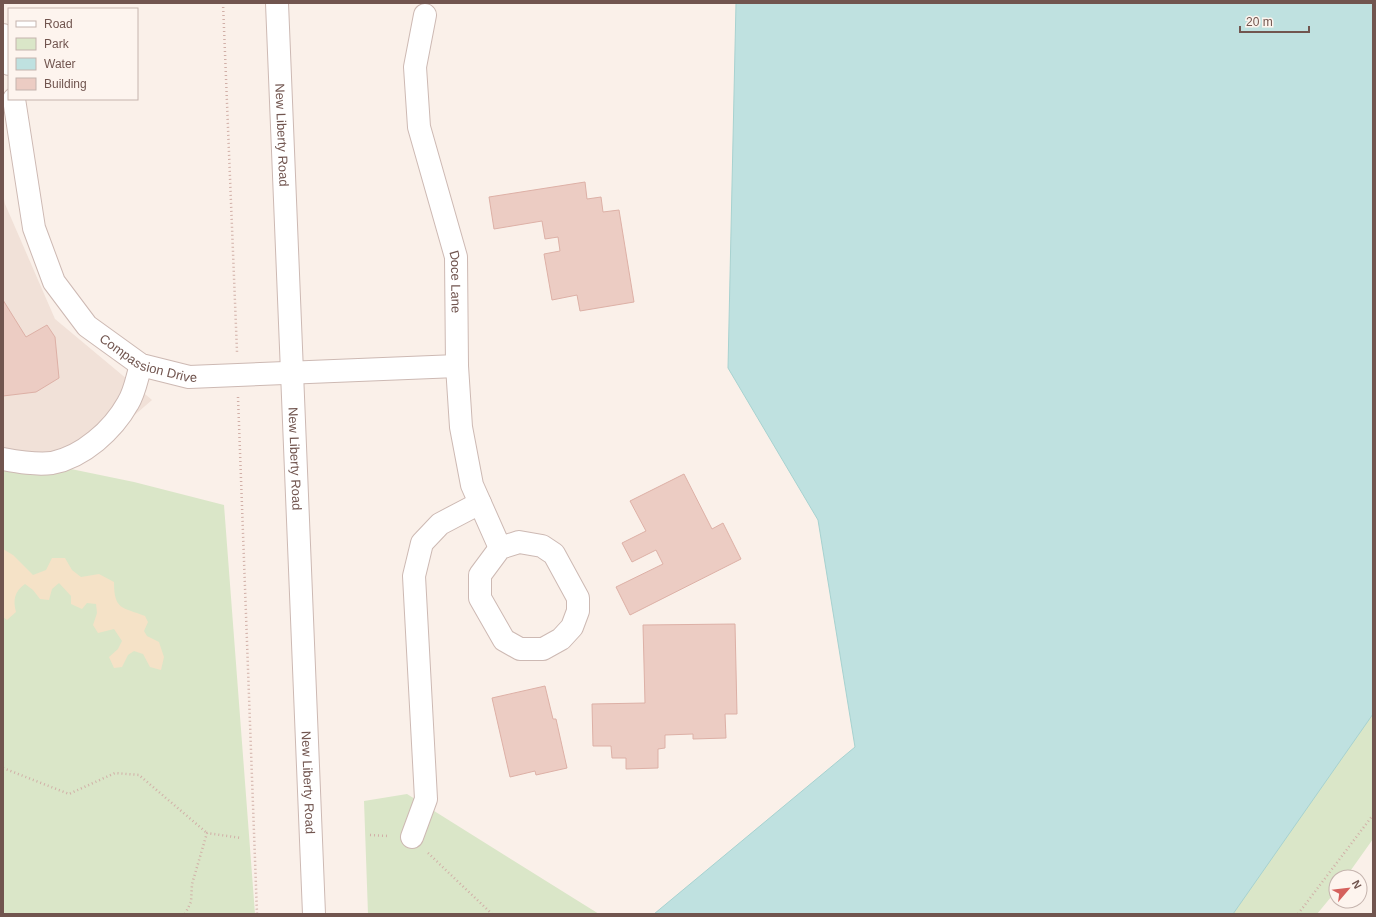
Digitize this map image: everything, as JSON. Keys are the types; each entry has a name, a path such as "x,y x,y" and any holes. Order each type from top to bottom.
{"street":[{"name":"New Liberty Road","path":"277,3 314,914"},
{"name":"Doce Lane","path":"428,7 415,67 419,127 456,257 457,366 461,427 472,485 500,548"},
{"path":"3,35 8,59"},
{"name":"Compassion Drive","path":"14,100 34,228 54,282 87,326 141,365 188,377 457,366"},
{"path":"3,459 33,463 52,463 84,450 118,419 129,402 141,365"},
{"path":"412,837 426,799 414,576 422,542 440,524 480,503"},
{"path":"519,542 542,546 554,554 578,598 578,611 572,627 561,639 543,649 520,649 504,640 480,598 480,575 500,548 519,542"}],"path":[{"path":"223,3 257,914"},
{"path":"3,768 69,794 115,773 139,775 207,833 241,838"},
{"path":"1298,914 1373,815"},
{"path":"185,914 192,902 192,884 207,833"},
{"path":"370,835 412,837 492,914"}],"shaded area":[{"path":"3,194 5,204 55,319 152,400 86,457 3,460"}],"green space":[{"path":"3,455 134,482 224,505 255,914 3,914"},
{"path":"1373,598 1373,839 1352,869 1328,869 1328,901 1317,914 1155,914"},
{"path":"407,794 599,914 368,914 364,801"}],"sand":[{"path":"3,549 13,555 33,575 46,570 52,558 65,558 72,570 81,577 99,574 114,582 114,591 118,603 125,609 145,616 148,622 144,631 147,636 159,642 164,657 161,670 150,667 143,654 134,651 128,655 122,667 114,668 109,657 118,649 122,641 114,629 98,633 93,625 97,613 96,604 87,603 82,609 71,604 71,596 59,583 52,589 49,600 40,599 33,590 25,584 15,596 16,612 7,620 3,617"}],"water":[{"path":"736,3 1373,3 1373,714 1233,914 654,914 855,747 818,520 728,368"}],"building":[{"path":"585,182 587,199 601,197 603,212 619,210 634,302 580,311 577,295 552,300 544,254 560,251 558,237 545,239 542,221 494,229 489,197"},
{"path":"3,300 26,337 47,325 55,337 59,378 36,392 3,396"},
{"path":"684,474 712,529 723,523 741,559 630,615 616,587 663,564 656,550 632,562 622,543 646,531 630,501"},
{"path":"735,624 737,714 725,714 726,738 693,739 693,734 665,735 665,748 658,749 658,768 626,769 626,758 612,758 611,746 593,746 592,704 645,703 643,625"},
{"path":"545,686 553,719 556,719 567,768 536,775 535,771 510,777 492,698"}]}
